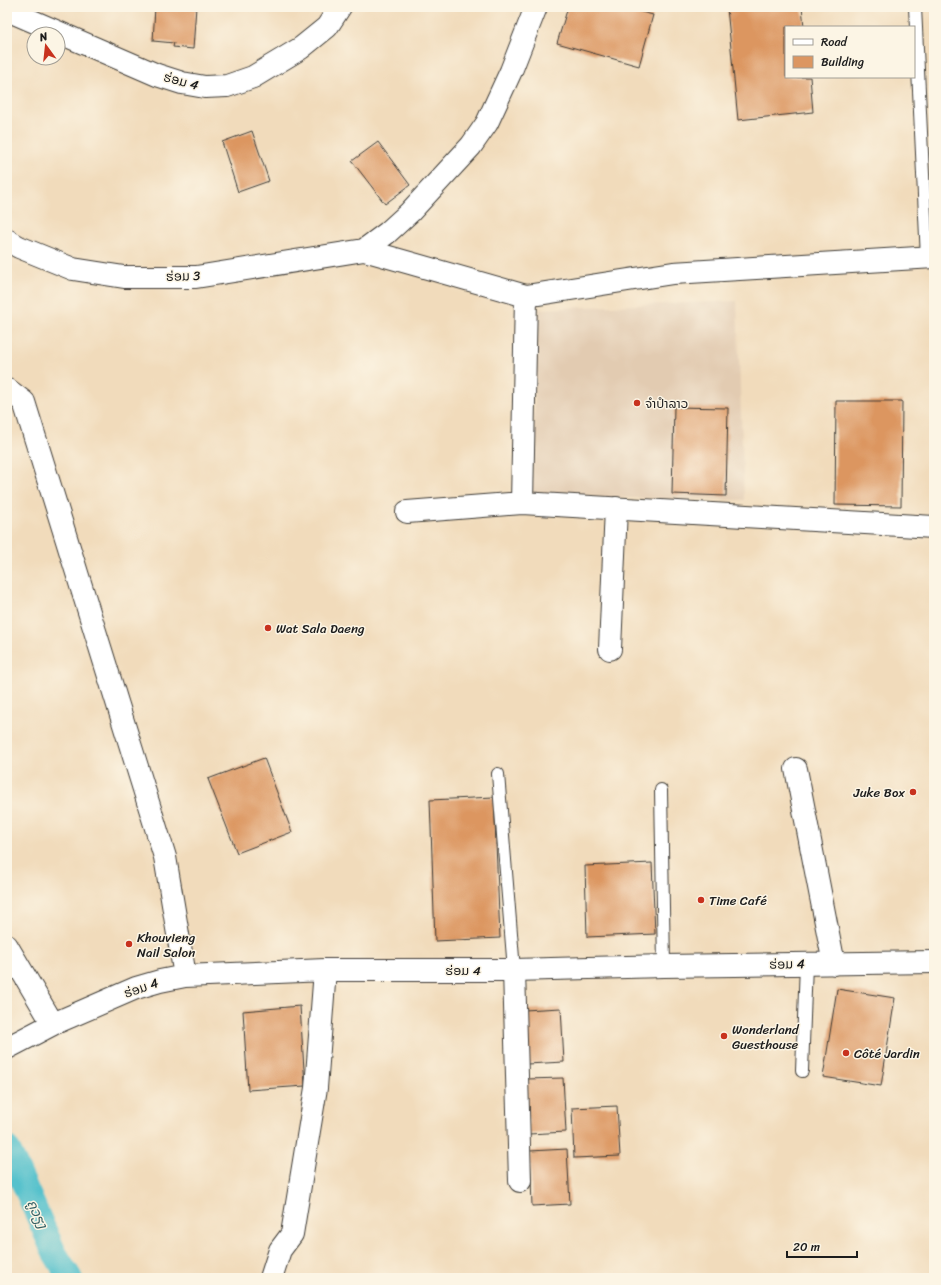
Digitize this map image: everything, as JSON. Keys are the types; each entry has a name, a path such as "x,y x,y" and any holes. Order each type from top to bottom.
{"street":[{"name":"ຮ່ອມ 4","path":"7,10 157,75 205,88 227,86 253,77 301,48 327,27 340,7"},
{"path":"364,250 388,233 410,212 471,146 487,123 511,71 536,7"},
{"name":"ຮ່ອມ 3","path":"7,240 19,247 74,269 124,277 196,277 364,250"},
{"path":"364,250 526,296 673,273 930,258"},
{"path":"522,503 526,296"},
{"path":"7,389 24,402 165,856 185,976"},
{"path":"407,512 522,503 934,527"},
{"path":"610,649 616,508"},
{"path":"796,769 834,964"},
{"path":"7,946 53,1024"},
{"name":"ຮ່ອມ 4","path":"7,1048 53,1024 136,988 185,976 325,970 514,970 934,962"},
{"path":"271,1278 280,1250 292,1234 316,1088 325,970"},
{"path":"514,970 520,1181"}],"lane":[{"path":"915,7 930,258"},
{"path":"498,774 514,970"},
{"path":"661,790 664,966"},
{"path":"802,1071 806,964"}],"shaded area":[{"name":"ຈຳປຳລາວ","path":"737,301 744,500 531,496 538,309"}],"building":[{"path":"155,7 196,7 193,49 173,47 174,43 153,41"},
{"path":"568,7 623,7 653,15 639,66 557,43"},
{"path":"802,7 804,26 785,26 785,78 810,78 813,112 738,120 727,8"},
{"path":"252,131 269,181 238,192 222,142"},
{"path":"378,142 410,185 385,204 352,161"},
{"path":"836,401 902,401 901,506 835,505"},
{"path":"674,407 728,408 726,496 672,494"},
{"path":"264,758 292,832 237,853 208,779"},
{"path":"494,797 500,938 435,941 430,800"},
{"path":"652,863 655,934 587,937 585,866"},
{"path":"837,989 895,998 881,1086 823,1077"},
{"path":"300,1006 305,1086 248,1090 243,1011"},
{"path":"561,1008 564,1062 527,1064 524,1010"},
{"path":"563,1078 566,1132 529,1134 526,1079"},
{"path":"617,1106 620,1156 574,1158 572,1108"},
{"path":"567,1149 570,1204 532,1206 530,1151"}],"waterway":[{"name":"ຄູວຽງ","path":"7,1148 54,1252 70,1278"}],"place":[{"name":"ຈຳປຳລາວ","path":"637,403"},
{"name":"Wat Sala Daeng","path":"268,628"},
{"name":"Juke Box","path":"913,792"},
{"name":"Time Café","path":"701,900"},
{"name":"Khouvieng Nail Salon","path":"129,944"},
{"name":"Wonderland Guesthouse","path":"724,1036"},
{"name":"Côté Jardin","path":"846,1053"}]}
